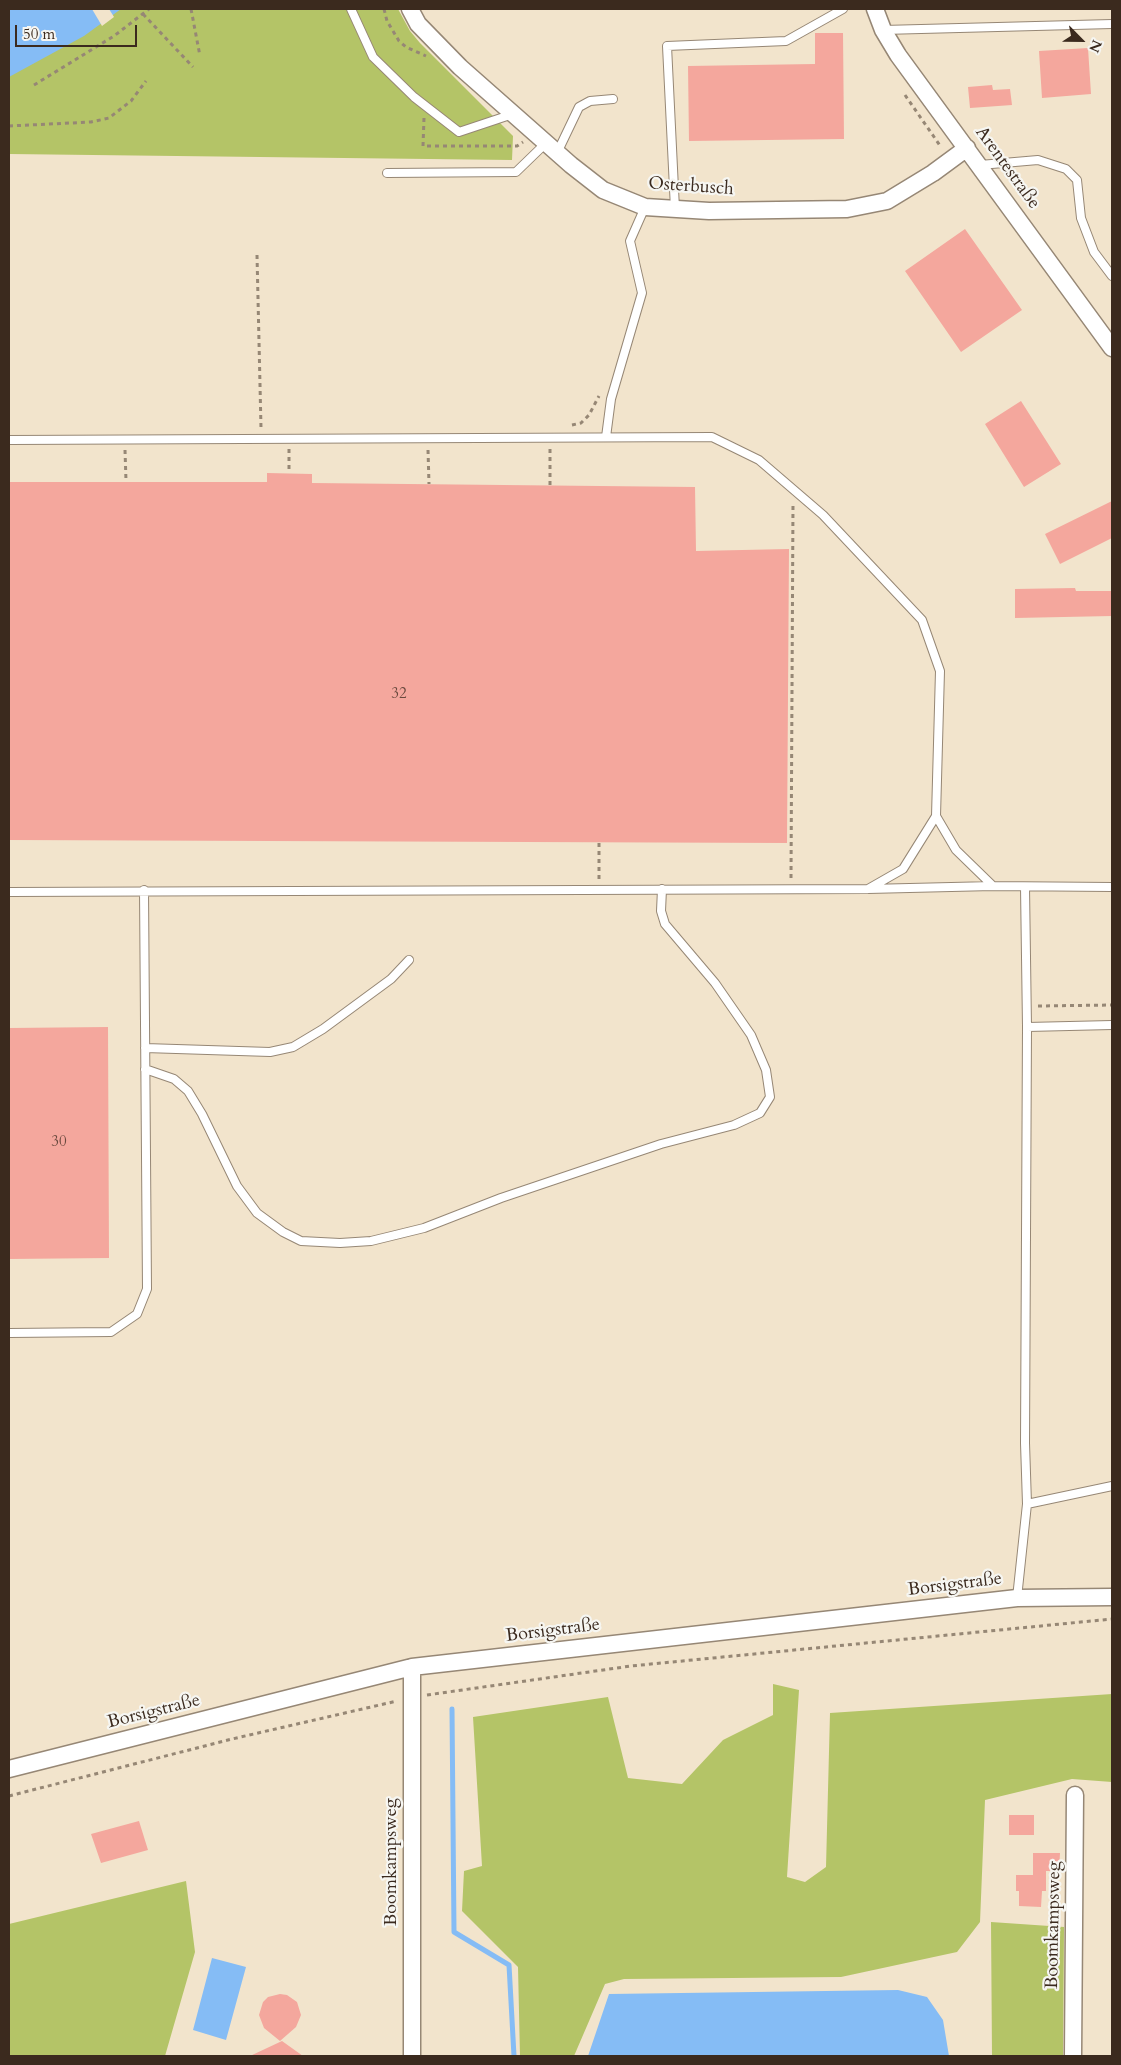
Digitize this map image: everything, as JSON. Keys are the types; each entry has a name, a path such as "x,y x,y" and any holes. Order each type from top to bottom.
{"street":[{"name":"Osterbusch","path":"410,9 418,24 460,67 551,148 603,190 645,207 709,211 847,209 887,201 933,173 967,148"},
{"name":"Arentestraße","path":"875,9 883,30 898,55 1112,348"},
{"name":"Borsigstraße","path":"9,1770 412,1667 1017,1598 1112,1597"},
{"name":"Boomkampsweg","path":"412,1667 412,2056"},
{"name":"Boomkampsweg","path":"1073,2056 1075,1794"}],"lane":[{"path":"351,9 373,57 414,96 459,132 513,114"},
{"path":"675,209 667,46 786,41 843,9"},
{"path":"883,30 1112,24"},
{"path":"387,173 516,172 551,148 579,107 590,101 613,99"},
{"path":"980,165 1038,160 1066,169 1077,180 1081,218 1094,252 1112,276"},
{"path":"606,437 611,399 642,293 630,241 645,207"},
{"path":"9,440 712,437 759,460 823,515 922,620 940,671 936,816 902,869 868,889"},
{"path":"936,816 956,850 993,886"},
{"path":"9,892 144,890 868,889 993,886 1112,888"},
{"path":"1017,1598 1027,1504 1025,1433 1027,1006 1025,887"},
{"path":"145,1069 174,1079 188,1092 202,1114 242,1192 258,1213 283,1232 301,1241 340,1243 371,1241 424,1228 501,1198 661,1144 734,1125 760,1113 770,1097 766,1070 750,1036 715,983 665,924 661,911 662,889"},
{"path":"9,1332 111,1332 137,1314 147,1289 144,890"},
{"path":"145,1048 270,1052 293,1047 323,1029 391,979 409,960"},
{"path":"1027,1027 1112,1025"},
{"path":"1027,1504 1112,1486"}],"path":[{"path":"34,85 114,36 149,9"},
{"path":"191,9 200,56"},
{"path":"143,14 193,67"},
{"path":"9,126 91,122 109,118 131,101 146,81"},
{"path":"257,255 261,439"},
{"path":"571,438 572,425 581,423 589,415 600,394"},
{"path":"428,438 429,484"},
{"path":"550,438 550,485"},
{"path":"125,439 126,481"},
{"path":"289,439 289,474"},
{"path":"791,889 793,489"},
{"path":"599,842 599,890"},
{"path":"1027,1006 1112,1005"},
{"path":"9,1796 232,1739 412,1697 631,1666 1112,1619"}],"green space":[{"path":"9,9 398,9 410,31 420,43 513,136 512,160 9,154"},
{"path":"773,1684 799,1690 787,1877 805,1882 826,1867 830,1713 1112,1694 1112,1782 1072,1779 985,1800 980,1922 957,1952 841,1977 624,1979 605,1984 574,2056 520,2056 518,1967 462,1911 464,1871 482,1866 473,1717 608,1697 628,1778 682,1784 723,1740 773,1715"},
{"path":"186,1881 195,1952 165,2056 9,2056 9,1924"},
{"path":"991,1922 1064,1927 1063,2056 992,2056"}],"water":[{"path":"9,9 121,9 84,36 9,77"},
{"path":"212,1958 246,1967 226,2040 193,2030"},
{"path":"898,1990 927,1997 943,2020 949,2056 588,2056 609,1994"}],"pier":[{"path":"92,9 109,9 114,17 102,26"}],"building":[{"path":"815,33 843,33 844,139 689,141 688,66 815,64"},
{"path":"1088,48 1091,94 1042,98 1039,51"},
{"path":"992,85 993,90 1010,89 1012,105 970,108 968,87"},
{"path":"965,229 1022,310 961,352 905,271"},
{"path":"1021,401 1061,464 1024,487 985,424"},
{"path":"267,473 312,474 312,483 695,487 696,551 789,549 787,843 9,840 9,482 267,482"},
{"path":"1112,501 1112,538 1060,564 1045,534"},
{"path":"1075,588 1076,591 1112,591 1112,616 1015,618 1015,589"},
{"path":"108,1027 109,1258 9,1259 9,1028"},
{"path":"1009,1815 1034,1815 1034,1835 1009,1835"},
{"path":"139,1821 148,1850 101,1863 91,1834"},
{"path":"1033,1853 1060,1853 1059,1871 1046,1871 1046,1891 1042,1891 1041,1907 1019,1906 1019,1891 1016,1891 1016,1875 1033,1875"},
{"path":"280,1994 287,1995 297,2002 301,2015 296,2027 280,2041 264,2028 259,2015 263,2002 268,1997"},
{"path":"282,2041 303,2056 250,2056"}],"waterway":[{"path":"452,1709 454,1932 509,1965 514,2056"}]}
